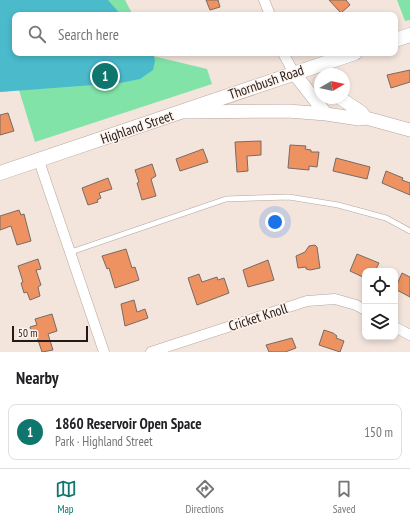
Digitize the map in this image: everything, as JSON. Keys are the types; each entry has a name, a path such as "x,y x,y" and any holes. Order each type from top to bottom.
{"main road":[{"path":"398,39 410,35"},
{"name":"Thornbush Road","path":"326,68 349,56"},
{"name":"Thornbush Road","path":"178,112 294,73 314,70"},
{"name":"Highland Street","path":"0,173 39,161 178,112"}],"street":[{"path":"264,0 269,12"},
{"path":"285,56 294,73 326,114"},
{"name":"Highland Street","path":"349,104 361,112 366,118"},
{"name":"Highland Street","path":"178,112 247,110 326,114 359,119 366,118 410,130"},
{"path":"39,161 104,352"},
{"name":"Cricket Knoll","path":"151,352 307,301 335,299 362,308"},
{"path":"398,329 410,335"}],"lane":[{"path":"71,252 226,199 289,197 338,205 386,218 410,231"}],"green space":[{"path":"0,0 125,0 131,12 12,12 12,56 153,56 207,69 212,84 35,142 19,90 0,92"},
{"path":"397,0 410,0 410,20 405,21"}],"water":[{"path":"0,0 108,0 118,12 12,12 12,56 154,56 155,61 153,70 140,79 120,83 0,92"}],"building":[{"path":"206,0 218,0 220,7 210,10"},
{"path":"329,0 346,0 350,5 340,12"},
{"path":"410,70 410,82 391,88 387,75"},
{"path":"8,113 14,131 0,135 0,115"},
{"path":"261,141 261,155 247,156 248,171 237,172 235,142"},
{"path":"290,145 306,146 305,149 311,150 311,152 319,152 317,167 309,166 309,170 288,168"},
{"path":"203,149 208,162 180,171 176,159"},
{"path":"336,158 370,167 367,179 333,171"},
{"path":"152,164 156,176 151,179 156,196 142,200 135,170"},
{"path":"386,171 403,178 402,180 410,183 410,195 382,183"},
{"path":"108,178 112,189 99,193 101,198 97,200 98,202 88,205 82,188"},
{"path":"19,210 21,215 24,214 31,241 17,245 11,226 0,230 0,216"},
{"path":"315,245 317,247 320,268 310,270 306,269 306,267 298,268 296,256 305,252 309,246"},
{"path":"126,249 132,268 135,267 139,280 115,288 109,268 107,269 102,256"},
{"path":"357,254 379,263 376,268 362,268 362,277 350,271"},
{"path":"38,259 41,269 36,270 41,285 38,287 40,296 30,300 27,292 24,293 21,283 23,282 18,266"},
{"path":"268,260 274,280 248,287 243,270"},
{"path":"402,273 410,277 410,297 398,291 398,282"},
{"path":"199,274 202,282 217,277 218,280 224,278 229,293 197,305 188,278"},
{"path":"134,300 137,312 145,309 148,318 125,326 121,304"},
{"path":"52,314 57,331 48,334 53,350 42,352 37,337 34,338 30,327 37,325 35,319"},
{"path":"324,330 333,333 337,336 336,338 344,341 340,352 319,345"},
{"path":"292,338 296,348 285,352 269,352 266,345"}],"place":[{"name":"1860 Reservoir Open Space","path":"105,76"}]}
